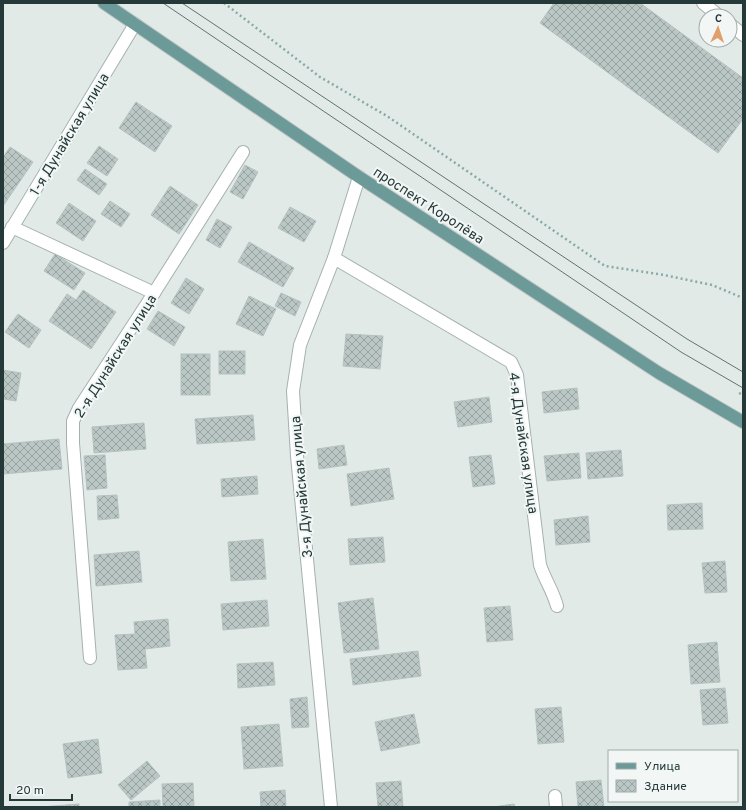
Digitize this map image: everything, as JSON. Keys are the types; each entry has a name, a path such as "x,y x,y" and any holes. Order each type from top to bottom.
{"main road":[{"name":"проспект Королёва","path":"104,3 359,177 659,373 743,422"}],"street":[{"name":"1-я Дунайская улица","path":"3,243 135,24"},
{"name":"2-я Дунайская улица","path":"90,658 73,443 73,421 79,408 243,152"},
{"name":"3-я Дунайская улица","path":"331,807 297,456 293,392 300,345 334,258 359,177"},
{"path":"12,227 154,293"},
{"name":"4-я Дунайская улица","path":"334,258 511,362 517,374 540,566 544,578 554,594 557,606"}],"path":[{"path":"224,3 320,77 387,116 605,266 664,275 712,285 743,298"},
{"path":"739,393 743,395"}],"building":[{"path":"554,3 640,3 698,45 698,48 702,48 743,78 743,119 718,153 540,23"},
{"path":"136,102 172,126 155,152 119,128"},
{"path":"99,146 118,159 107,176 87,163"},
{"path":"10,147 33,162 3,206 3,155 4,156"},
{"path":"245,165 258,172 243,199 230,192"},
{"path":"85,169 107,184 99,195 77,180"},
{"path":"170,186 198,205 179,234 151,215"},
{"path":"110,201 130,214 121,227 101,214"},
{"path":"69,203 96,221 83,241 56,223"},
{"path":"290,207 316,221 304,242 278,228"},
{"path":"217,219 232,227 220,248 206,240"},
{"path":"249,242 294,268 283,287 238,262"},
{"path":"55,254 85,273 74,290 44,271"},
{"path":"186,278 204,289 189,314 171,303"},
{"path":"83,290 116,312 91,349 49,321 67,294 76,300"},
{"path":"281,293 301,302 295,316 275,306"},
{"path":"249,296 276,309 263,336 236,324"},
{"path":"158,311 185,327 174,346 147,329"},
{"path":"18,314 41,330 29,348 5,332"},
{"path":"346,334 383,336 380,369 343,366"},
{"path":"219,351 245,351 245,374 219,374"},
{"path":"181,354 210,354 210,395 181,395"},
{"path":"3,370 21,373 16,401 3,399"},
{"path":"577,388 579,409 544,413 542,392"},
{"path":"489,397 492,422 458,427 454,402"},
{"path":"253,415 255,440 197,444 195,419"},
{"path":"144,423 146,449 94,453 92,427"},
{"path":"59,439 62,469 3,474 3,444"},
{"path":"344,445 347,465 319,469 317,449"},
{"path":"621,450 623,476 588,479 586,453"},
{"path":"579,453 581,478 547,481 544,456"},
{"path":"105,455 107,488 87,490 84,456"},
{"path":"491,455 495,484 473,487 469,457"},
{"path":"389,468 394,499 351,506 347,474"},
{"path":"257,476 258,494 222,497 221,479"},
{"path":"117,495 119,518 98,520 97,496"},
{"path":"702,503 703,529 668,530 667,505"},
{"path":"588,516 590,542 556,545 554,520"},
{"path":"383,537 385,562 350,565 348,539"},
{"path":"263,539 266,579 231,581 228,542"},
{"path":"139,551 142,582 96,586 94,555"},
{"path":"725,561 727,592 705,593 702,563"},
{"path":"373,598 379,649 344,653 338,603"},
{"path":"267,600 269,626 223,630 221,604"},
{"path":"510,606 513,640 487,642 484,608"},
{"path":"168,619 170,646 145,649 147,668 118,670 115,635 135,634 134,622"},
{"path":"717,642 720,682 691,684 688,645"},
{"path":"418,651 421,676 353,685 350,659"},
{"path":"273,662 275,685 238,688 237,664"},
{"path":"725,688 728,723 703,725 700,690"},
{"path":"307,697 309,727 292,728 290,699"},
{"path":"561,707 564,742 538,744 535,709"},
{"path":"414,714 420,743 381,751 375,722"},
{"path":"279,724 283,766 244,769 241,727"},
{"path":"98,739 102,773 68,778 63,744"},
{"path":"147,761 160,776 131,800 118,785"},
{"path":"601,780 604,807 578,807 576,782"},
{"path":"401,781 403,807 378,807 376,783"},
{"path":"193,783 194,807 163,807 162,784"},
{"path":"285,790 286,807 261,807 260,792"},
{"path":"160,800 160,807 129,807 129,802"},
{"path":"79,804 79,807 41,807"},
{"path":"514,804 515,807 493,807"}],"tram line":[{"path":"163,3 681,352 743,388"},
{"path":"182,3 687,339 743,372"}]}
